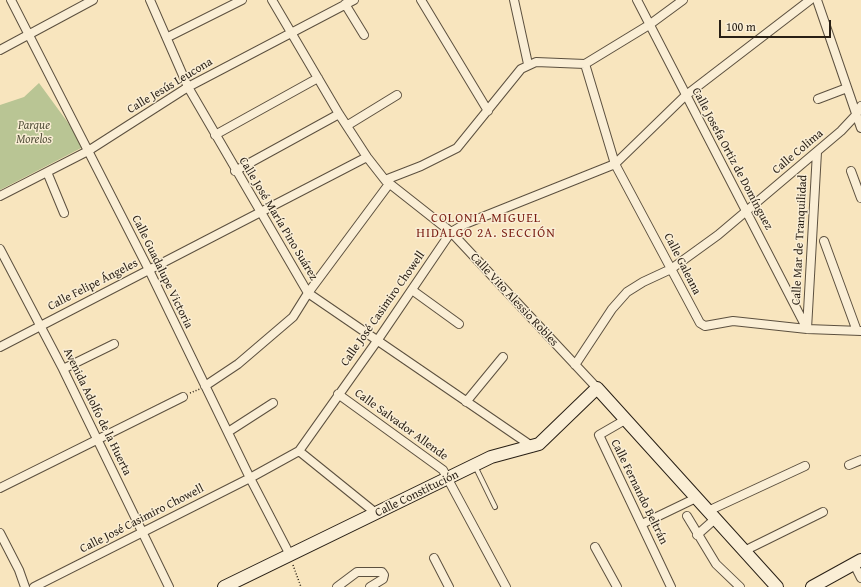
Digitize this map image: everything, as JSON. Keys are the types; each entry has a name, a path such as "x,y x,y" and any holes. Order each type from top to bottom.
{"street":[{"name":"Calle Guadalupe Victoria","path":"11,0 149,270 250,478 290,555"},
{"path":"0,50 93,0"},
{"name":"Calle José María Pino Suárez","path":"150,0 168,37 188,86 235,171 262,212 308,293 533,447"},
{"path":"168,37 242,0"},
{"name":"Calle Vito Alessio Robles","path":"272,0 339,114 348,125 367,157 387,182 451,232 597,388 777,587"},
{"name":"Calle Jesús Leucona","path":"0,196 88,151 188,86 354,0"},
{"path":"421,0 488,111"},
{"path":"514,0 528,64"},
{"name":"Calle Josefa Ortiz de Domínguez","path":"636,0 807,329"},
{"path":"205,386 238,364 293,317 308,293 387,182 457,148 516,74 528,64 545,62 585,64 649,26 683,0"},
{"name":"Calle José Casimiro Chowell","path":"34,587 250,478 299,450 377,341 451,232 465,224 615,164 685,96 810,0"},
{"path":"817,0 861,128"},
{"path":"345,4 364,35"},
{"name":"Calle Galeana","path":"585,64 615,164 700,324 705,326 733,322 807,329 859,331"},
{"path":"215,136 318,78"},
{"path":"818,99 847,88"},
{"path":"348,125 397,95"},
{"name":"Calle Colima","path":"575,365 612,309 627,292 643,282 671,269 746,212 841,131 861,106"},
{"path":"235,171 339,114"},
{"name":"Calle Mar de Tranquilidad","path":"807,329 817,152"},
{"name":"Calle Felipe Ángeles","path":"0,347 367,157"},
{"path":"851,171 861,198"},
{"path":"47,172 64,213"},
{"path":"824,241 859,331"},
{"name":"Avenida Adolfo de la Huerta","path":"0,249 63,369 169,587"},
{"path":"412,290 459,324"},
{"path":"63,369 114,344"},
{"path":"466,402 504,357"},
{"name":"Calle Constitución","path":"224,587 474,466 508,451 533,447 539,444 597,388"},
{"name":"Calle Salvador Allende","path":"338,394 441,468 506,587"},
{"path":"0,488 183,397"},
{"path":"228,432 273,404"},
{"name":"Calle Fernando Beltrán","path":"625,420 599,435 672,587"},
{"path":"299,450 377,514"},
{"path":"849,465 861,460"},
{"path":"698,535 712,515 805,466"},
{"path":"642,524 696,498"},
{"path":"744,551 822,512"},
{"path":"687,516 716,564 740,587"},
{"path":"0,533 20,570 25,587"},
{"path":"595,548 617,587"},
{"path":"434,558 449,587"},
{"path":"812,587 857,562 861,578"},
{"path":"337,587 357,572 382,572 384,578 370,587"}],"lane":[{"path":"474,466 495,507"}],"path":[{"path":"183,397 205,386"},
{"path":"290,555 301,587"}],"green space":[{"name":"Parque Morelos","path":"39,83 85,146 0,190 0,105 24,97"}],"district":[{"name":"COLONIA MIGUEL HIDALGO 2A. SECCIÓN","path":"486,226"}]}
